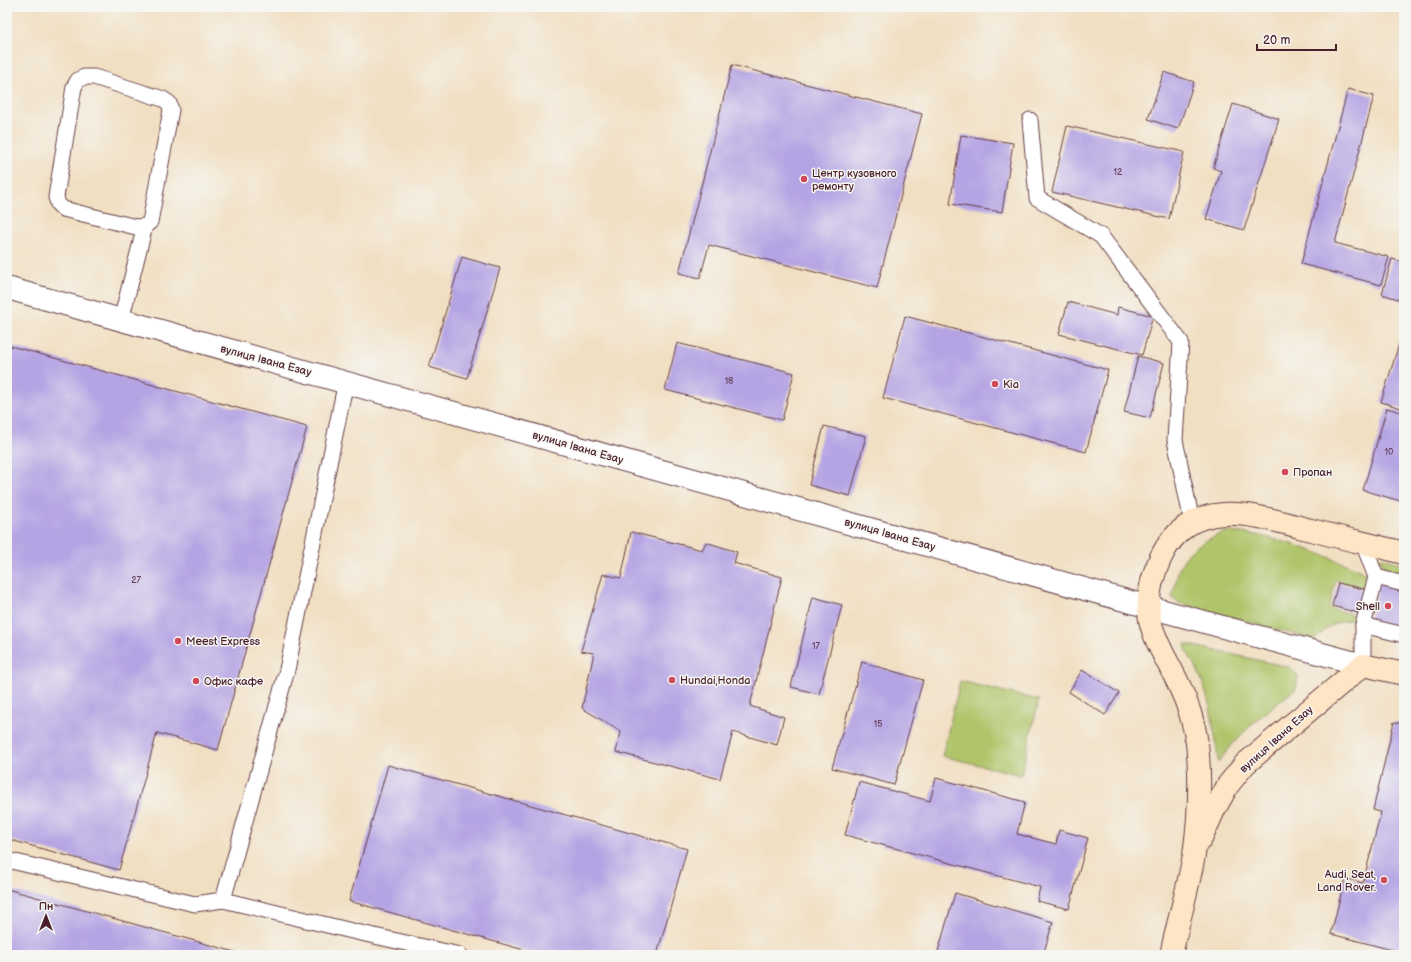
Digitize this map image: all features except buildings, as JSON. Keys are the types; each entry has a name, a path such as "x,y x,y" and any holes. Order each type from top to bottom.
{"main road":[{"path":"1171,955 1194,855 1199,777 1197,744 1192,715 1180,686 1155,637 1148,607 1151,588 1158,563 1167,546 1177,532 1192,522 1211,515 1229,512 1258,516 1404,553"},
{"name":"вулиця Івана Езау","path":"1194,855 1214,810 1228,785 1245,764 1363,665 1404,674"}],"street":[{"name":"вулиця Івана Езау","path":"7,288 1148,607 1363,665"}],"lane":[{"path":"121,320 145,226 150,222 171,110 169,103 163,99 94,77 84,77 78,80 74,87 56,197 58,204 62,210 136,226 145,226"},
{"path":"1030,120 1037,198 1101,236 1181,342 1175,440 1192,522"},
{"path":"223,900 287,670 346,382"},
{"path":"1363,543 1376,577 1363,625 1363,665"},
{"path":"1376,577 1404,584"},
{"path":"1363,625 1404,636"},
{"path":"7,860 195,904 223,900 460,955"}],"green space":[{"path":"1225,532 1261,536 1299,546 1337,560 1370,575 1366,588 1336,580 1329,608 1358,616 1357,620 1344,621 1334,624 1315,640 1179,603 1172,598 1179,569 1184,559 1200,544"},
{"path":"1378,557 1404,564 1404,577 1388,573"},
{"path":"1185,644 1289,667 1298,676 1296,689 1262,715 1235,741 1218,763 1214,728 1206,694 1198,671 1187,651"},
{"path":"960,681 1039,700 1021,775 942,756"}],"place":[{"name":"Центр кузовного ремонту","path":"804,179"},
{"name":"Kia","path":"995,384"},
{"name":"Пропан","path":"1285,472"},
{"name":"Shell","path":"1388,606"},
{"name":"Meest Express","path":"178,641"},
{"name":"Hundai,Honda","path":"672,680"},
{"name":"Офис кафе","path":"196,681"},
{"name":"Audi, Seat, Land Rover.","path":"1384,880"}]}
